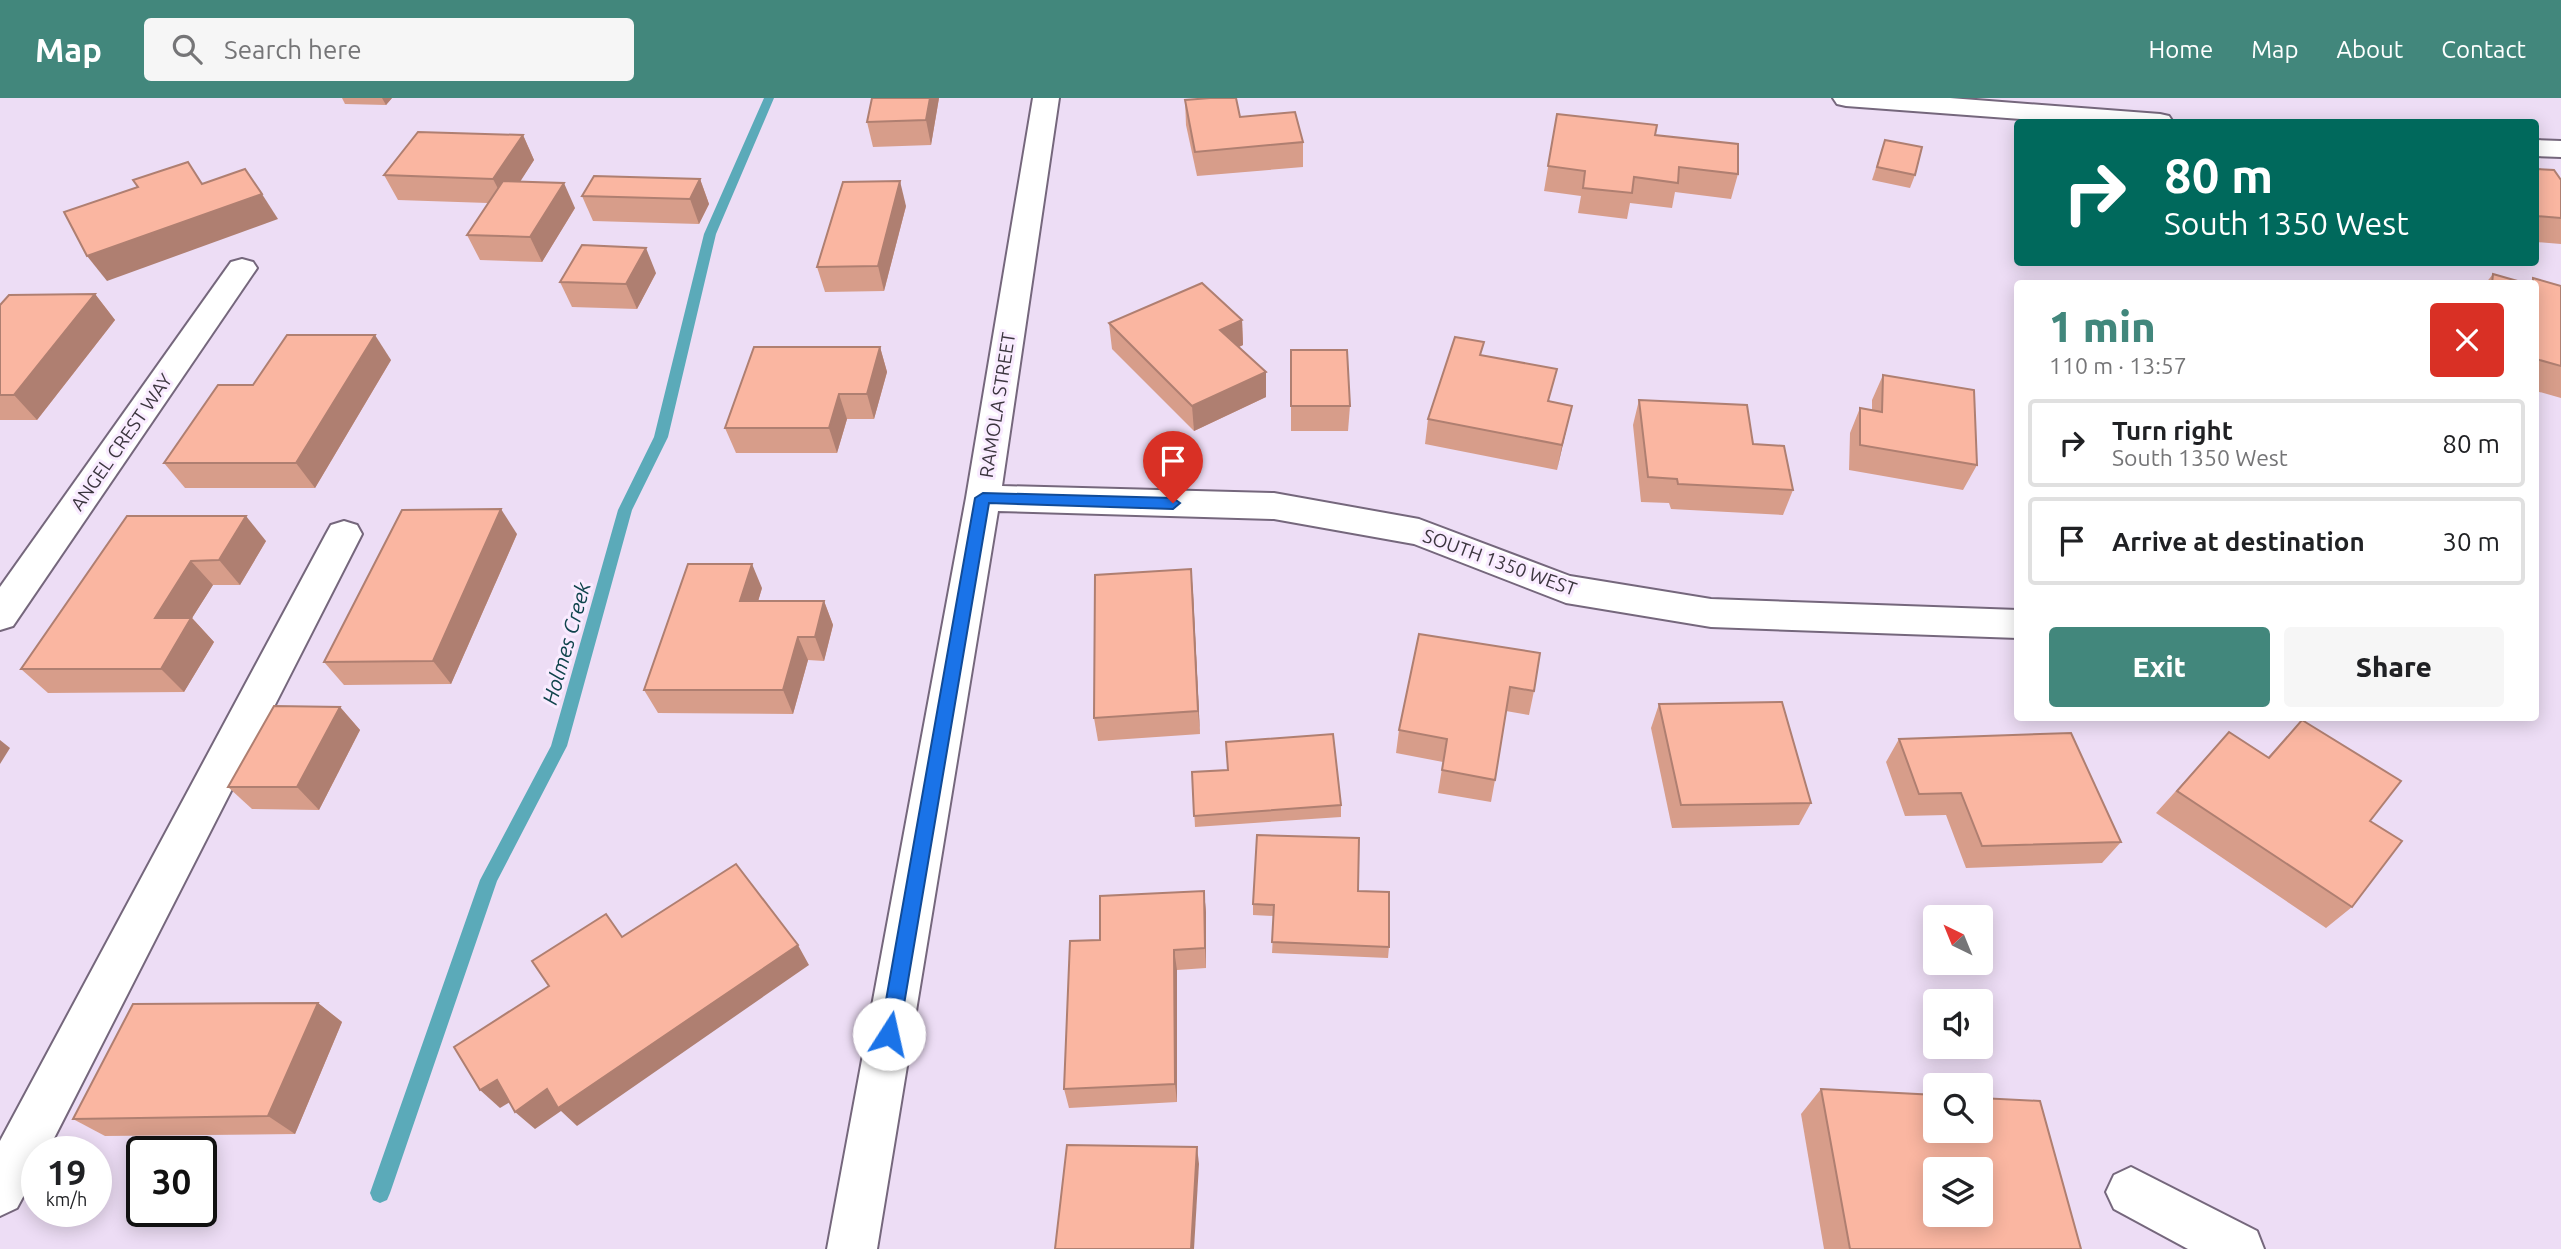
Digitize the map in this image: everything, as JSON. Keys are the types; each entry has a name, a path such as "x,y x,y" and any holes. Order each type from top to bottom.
{"street":[{"name":"RAMOLA STREET","path":"852,1249 983,498 1046,98"},
{"path":"1846,98 2088,107 2146,119"},
{"path":"2539,148 2561,149"},
{"name":"ANGEL CREST WAY","path":"0,616 242,268"},
{"name":"SOUTH 1350 WEST","path":"983,498 1274,506 1419,532 1566,589 1711,613 2014,624"},
{"path":"0,1191 344,534"},
{"path":"2131,1192 2239,1249"}],"building":[{"path":"872,98 930,98 926,120 867,122"},
{"path":"1236,98 1240,117 1295,112 1303,142 1195,152 1185,100"},
{"path":"1557,114 1657,125 1655,135 1738,144 1738,174 1679,167 1678,183 1634,177 1632,193 1583,188 1585,171 1548,166"},
{"path":"418,132 523,135 493,179 384,175"},
{"path":"1885,140 1922,147 1915,175 1877,167"},
{"path":"188,162 202,184 245,169 262,194 87,256 64,212 138,187 133,180"},
{"path":"2539,169 2554,170 2561,180 2561,218 2539,216"},
{"path":"594,176 700,179 690,199 582,196"},
{"path":"503,181 564,183 530,237 467,235"},
{"path":"900,181 878,266 817,267 843,182"},
{"path":"582,245 646,248 626,284 560,282"},
{"path":"2493,274 2514,280 2492,280"},
{"path":"2533,278 2561,286 2561,366 2539,360 2539,280"},
{"path":"1202,283 1242,320 1220,330 1266,372 1192,406 1109,323"},
{"path":"95,294 14,395 0,395 0,305 9,295"},
{"path":"287,335 375,335 296,463 164,463 218,385 253,385"},
{"path":"1455,337 1484,342 1480,355 1557,369 1548,401 1572,406 1562,445 1428,419"},
{"path":"754,347 880,347 867,394 839,394 829,428 725,428"},
{"path":"1291,350 1347,350 1350,406 1291,406"},
{"path":"1883,375 1974,390 1977,465 1860,445 1860,408 1882,412"},
{"path":"1639,400 1747,405 1753,444 1784,446 1793,490 1678,484 1677,479 1648,477"},
{"path":"501,509 433,661 324,662 402,510"},
{"path":"127,516 246,516 219,560 191,561 155,618 191,618 161,669 21,669"},
{"path":"688,564 752,564 740,601 824,601 815,637 798,637 783,690 644,690"},
{"path":"1191,569 1198,711 1094,718 1095,575"},
{"path":"1419,634 1540,653 1534,691 1510,687 1495,780 1442,770 1447,739 1399,730"},
{"path":"1782,702 1811,803 1681,805 1659,704"},
{"path":"274,706 340,707 297,787 228,787"},
{"path":"2304,721 2401,781 2370,821 2402,841 2352,907 2177,791 2229,732 2269,758"},
{"path":"2071,733 2121,842 1982,846 1961,793 1919,794 1899,739"},
{"path":"1333,734 1341,805 1194,816 1192,772 1228,770 1226,742"},
{"path":"1257,835 1359,838 1358,891 1389,892 1389,947 1272,942 1274,905 1253,904"},
{"path":"736,864 798,945 558,1108 547,1089 515,1112 497,1080 480,1090 454,1047 549,986 532,961 606,914 622,937"},
{"path":"1204,891 1205,948 1174,950 1175,1084 1064,1089 1070,941 1100,940 1100,896"},
{"path":"318,1003 268,1116 73,1119 133,1004"},
{"path":"1821,1089 1923,1094 1923,1143 1993,1143 1993,1099 2040,1101 2081,1249 1850,1249"},
{"path":"1067,1145 1197,1147 1191,1249 1055,1249"}],"waterway":[{"name":"Holmes Creek","path":"380,1193 489,880 559,746 625,510 661,437 710,234 769,98"}],"route":[{"path":"889,1034 983,498 1173,503"}]}
